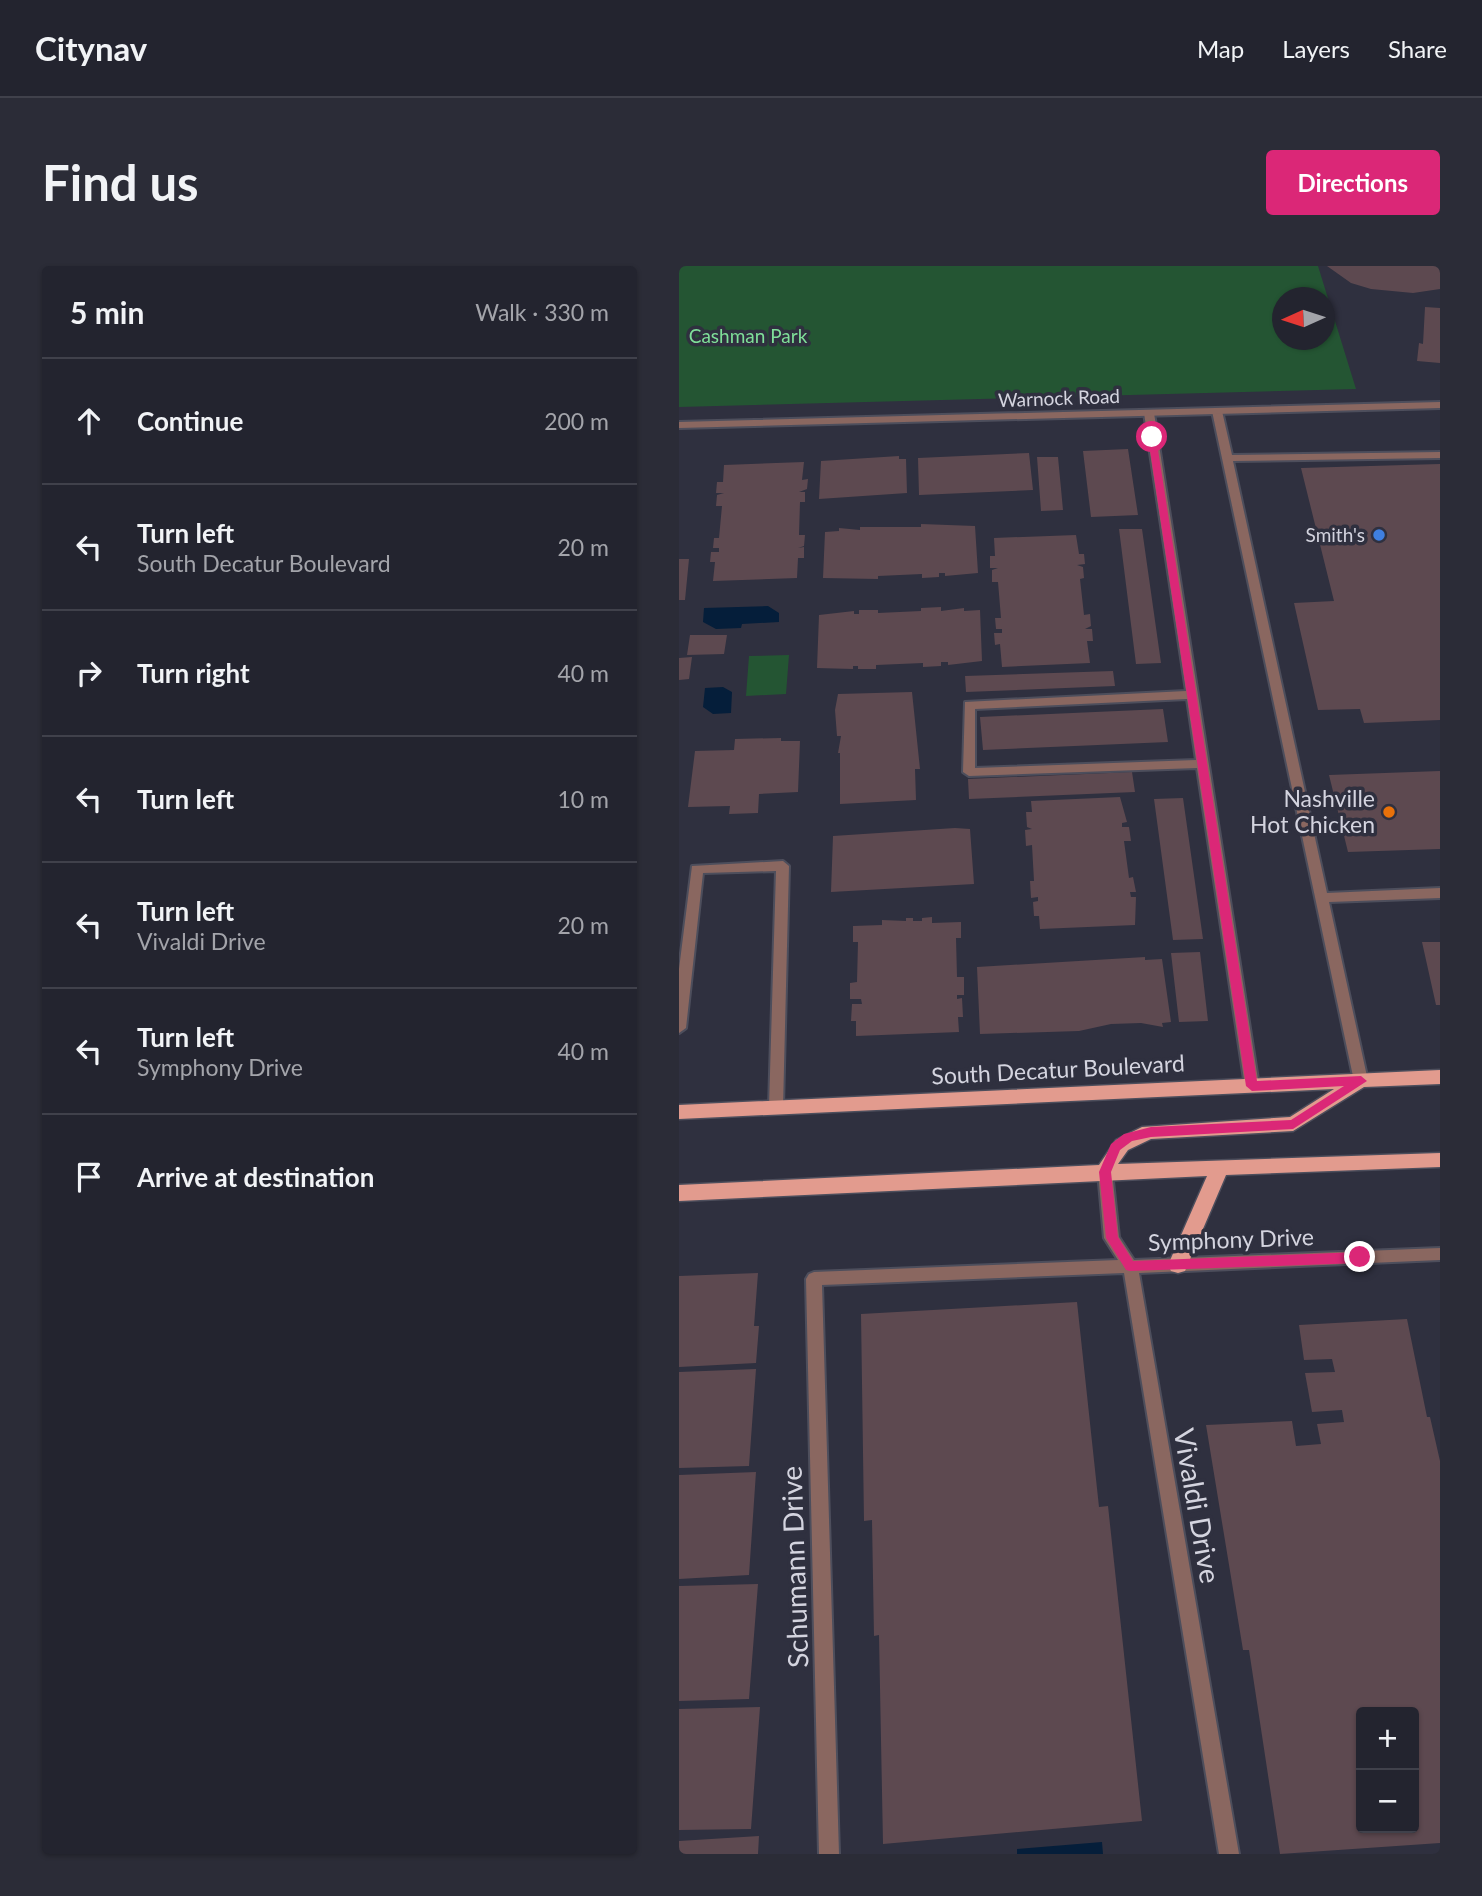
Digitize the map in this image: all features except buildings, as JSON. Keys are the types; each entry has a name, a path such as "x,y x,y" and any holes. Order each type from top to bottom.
{"main road":[{"name":"South Decatur Boulevard","path":"679,1112 1440,1077"},
{"path":"1105,1172 1115,1147 1128,1138 1151,1132 1293,1124 1361,1081"},
{"path":"679,1193 1105,1172 1440,1160"},
{"path":"1178,1265 1220,1168"}],"street":[{"name":"Warnock Road","path":"679,425 1440,405"},
{"path":"1217,411 1361,1081"},
{"path":"1149,413 1252,1086"},
{"path":"1227,457 1440,455"},
{"path":"1192,695 969,705 969,772 1203,764"},
{"path":"679,1028 697,869 783,866 776,1107"},
{"path":"1322,898 1440,893"},
{"name":"Vivaldi Drive","path":"1105,1172 1112,1238 1130,1266 1229,1854"},
{"name":"Symphony Drive","path":"814,1279 1440,1254"},
{"name":"Schumann Drive","path":"814,1279 829,1854"}],"green space":[{"name":"Cashman Park","path":"679,266 1318,266 1324,287 1272,287 1272,350 1335,350 1335,321 1356,389 679,407"},
{"path":"789,655 786,694 746,696 749,656"}],"water":[{"path":"768,606 779,613 779,622 716,629 703,622 704,608"},
{"path":"723,687 732,692 731,713 713,714 703,707 705,688"},
{"path":"1102,1842 1103,1854 1017,1854 1017,1849"}],"place":[{"name":"Smith's","path":"1379,535"},
{"name":"Nashville Hot Chicken","path":"1389,812"}],"route":[{"path":"1152,437 1252,1086 1361,1081 1293,1124 1151,1132 1128,1138 1115,1147 1105,1172 1112,1238 1130,1266 1360,1257"}]}
